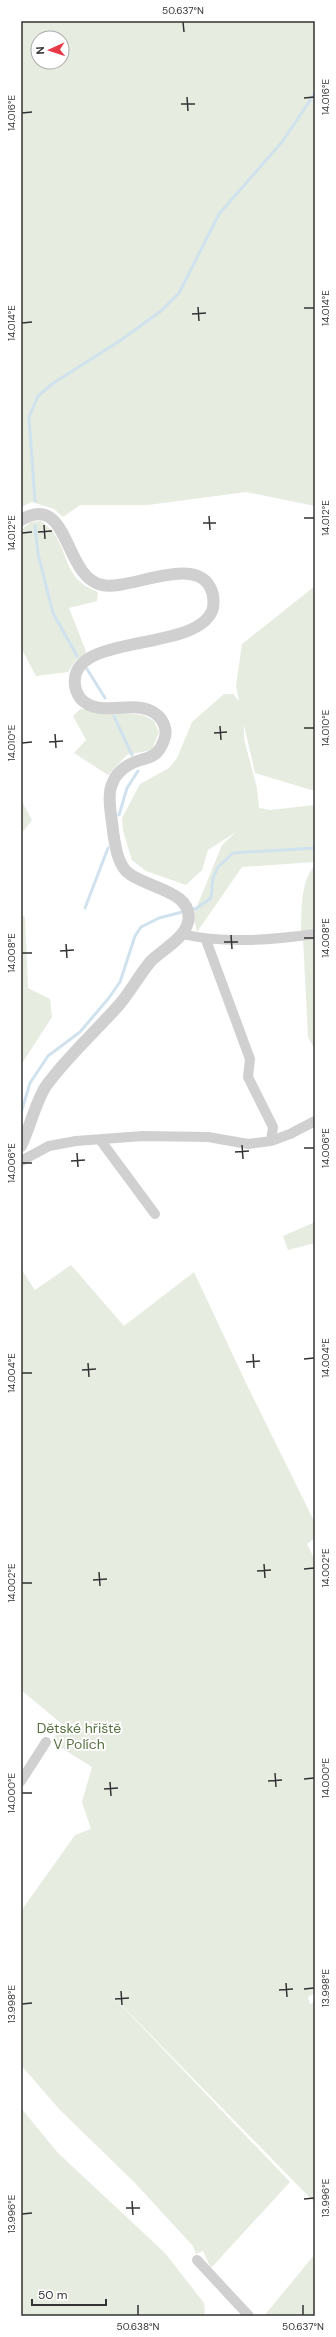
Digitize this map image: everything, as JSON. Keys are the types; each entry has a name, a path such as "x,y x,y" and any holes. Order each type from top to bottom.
{"street":[{"path":"21,520 34,514 49,517 59,525 81,571 90,580 102,585 116,585 173,574 192,574 201,578 210,586 214,601 211,614 196,628 104,652 88,658 79,666 75,674 74,685 79,697 88,704 104,708 140,707 154,712 163,722 166,735 160,752 149,758 128,765 111,784 114,835 120,865 133,878 174,894 186,904 189,918 182,934 151,962 131,991 44,1089 21,1146"},
{"path":"182,934 206,940 273,939 315,934"},
{"path":"206,940 250,1059 248,1077 273,1128 271,1141"},
{"path":"21,1162 49,1146 76,1141 101,1141 143,1136 208,1137 248,1144 271,1141 290,1134 315,1121"},
{"path":"101,1141 155,1214"},
{"path":"21,1780 46,1742"},
{"path":"197,2260 249,2316"}],"green space":[{"path":"21,21 315,21 315,506 246,492 148,505 80,505 63,517 54,509 32,502 21,507"},
{"path":"41,521 58,539 70,569 76,578 85,586 98,592 97,601 69,608 87,654 76,660 68,672 36,676 21,648 21,530 31,522"},
{"path":"315,586 315,791 255,773 244,725 244,739 257,788 259,808 270,810 315,805 315,862 242,867 197,932 193,916 222,845 236,832 208,850 202,870 186,885 146,871 132,860 123,831 122,818 140,784 169,768 177,758 192,722 224,694 233,694 239,701 236,686 242,644"},
{"path":"80,709 143,715 154,721 159,732 152,750 127,755 108,775 74,753 86,740 73,716"},
{"path":"21,800 32,820 21,834"},
{"path":"315,865 315,930 301,931 304,888 310,872"},
{"path":"21,915 25,917 28,988 50,999 52,1017 21,1065"},
{"path":"303,938 315,938 315,1050 308,1037"},
{"path":"315,1222 315,1243 288,1250 283,1236"},
{"name":"Dětské hřiště V Polích","path":"71,1265 124,1326 194,1272 246,1383 315,1523 315,1538 307,1544 315,1560 315,1998 313,1994 308,1997 310,2004 315,2001 315,2203 99,1982 290,2182 211,2268 203,2251 196,2254 193,2246 135,2183 60,2110 21,2065 21,1911 75,1835 91,1829 82,1802 92,1767 52,1742 62,1724 21,1690 21,1269 35,1290"},
{"path":"21,2108 58,2153 165,2253 204,2303 205,2313 203,2316 21,2316"},
{"path":"315,2254 315,2316 264,2316"}],"waterway":[{"path":"35,501 29,417 38,396 52,384 121,340 161,311 179,293 219,214 282,142 315,93"},
{"path":"35,526 38,554 53,613 77,656"},
{"path":"87,669 105,698"},
{"path":"114,716 132,755"},
{"path":"119,815 127,788 138,771"},
{"path":"85,908 108,848"},
{"path":"191,910 197,908 211,898 213,878 218,867 233,853 315,848"},
{"path":"21,1113 30,1083 48,1056 80,1032 108,999 120,982 135,936 141,927 159,918 186,911"}]}
